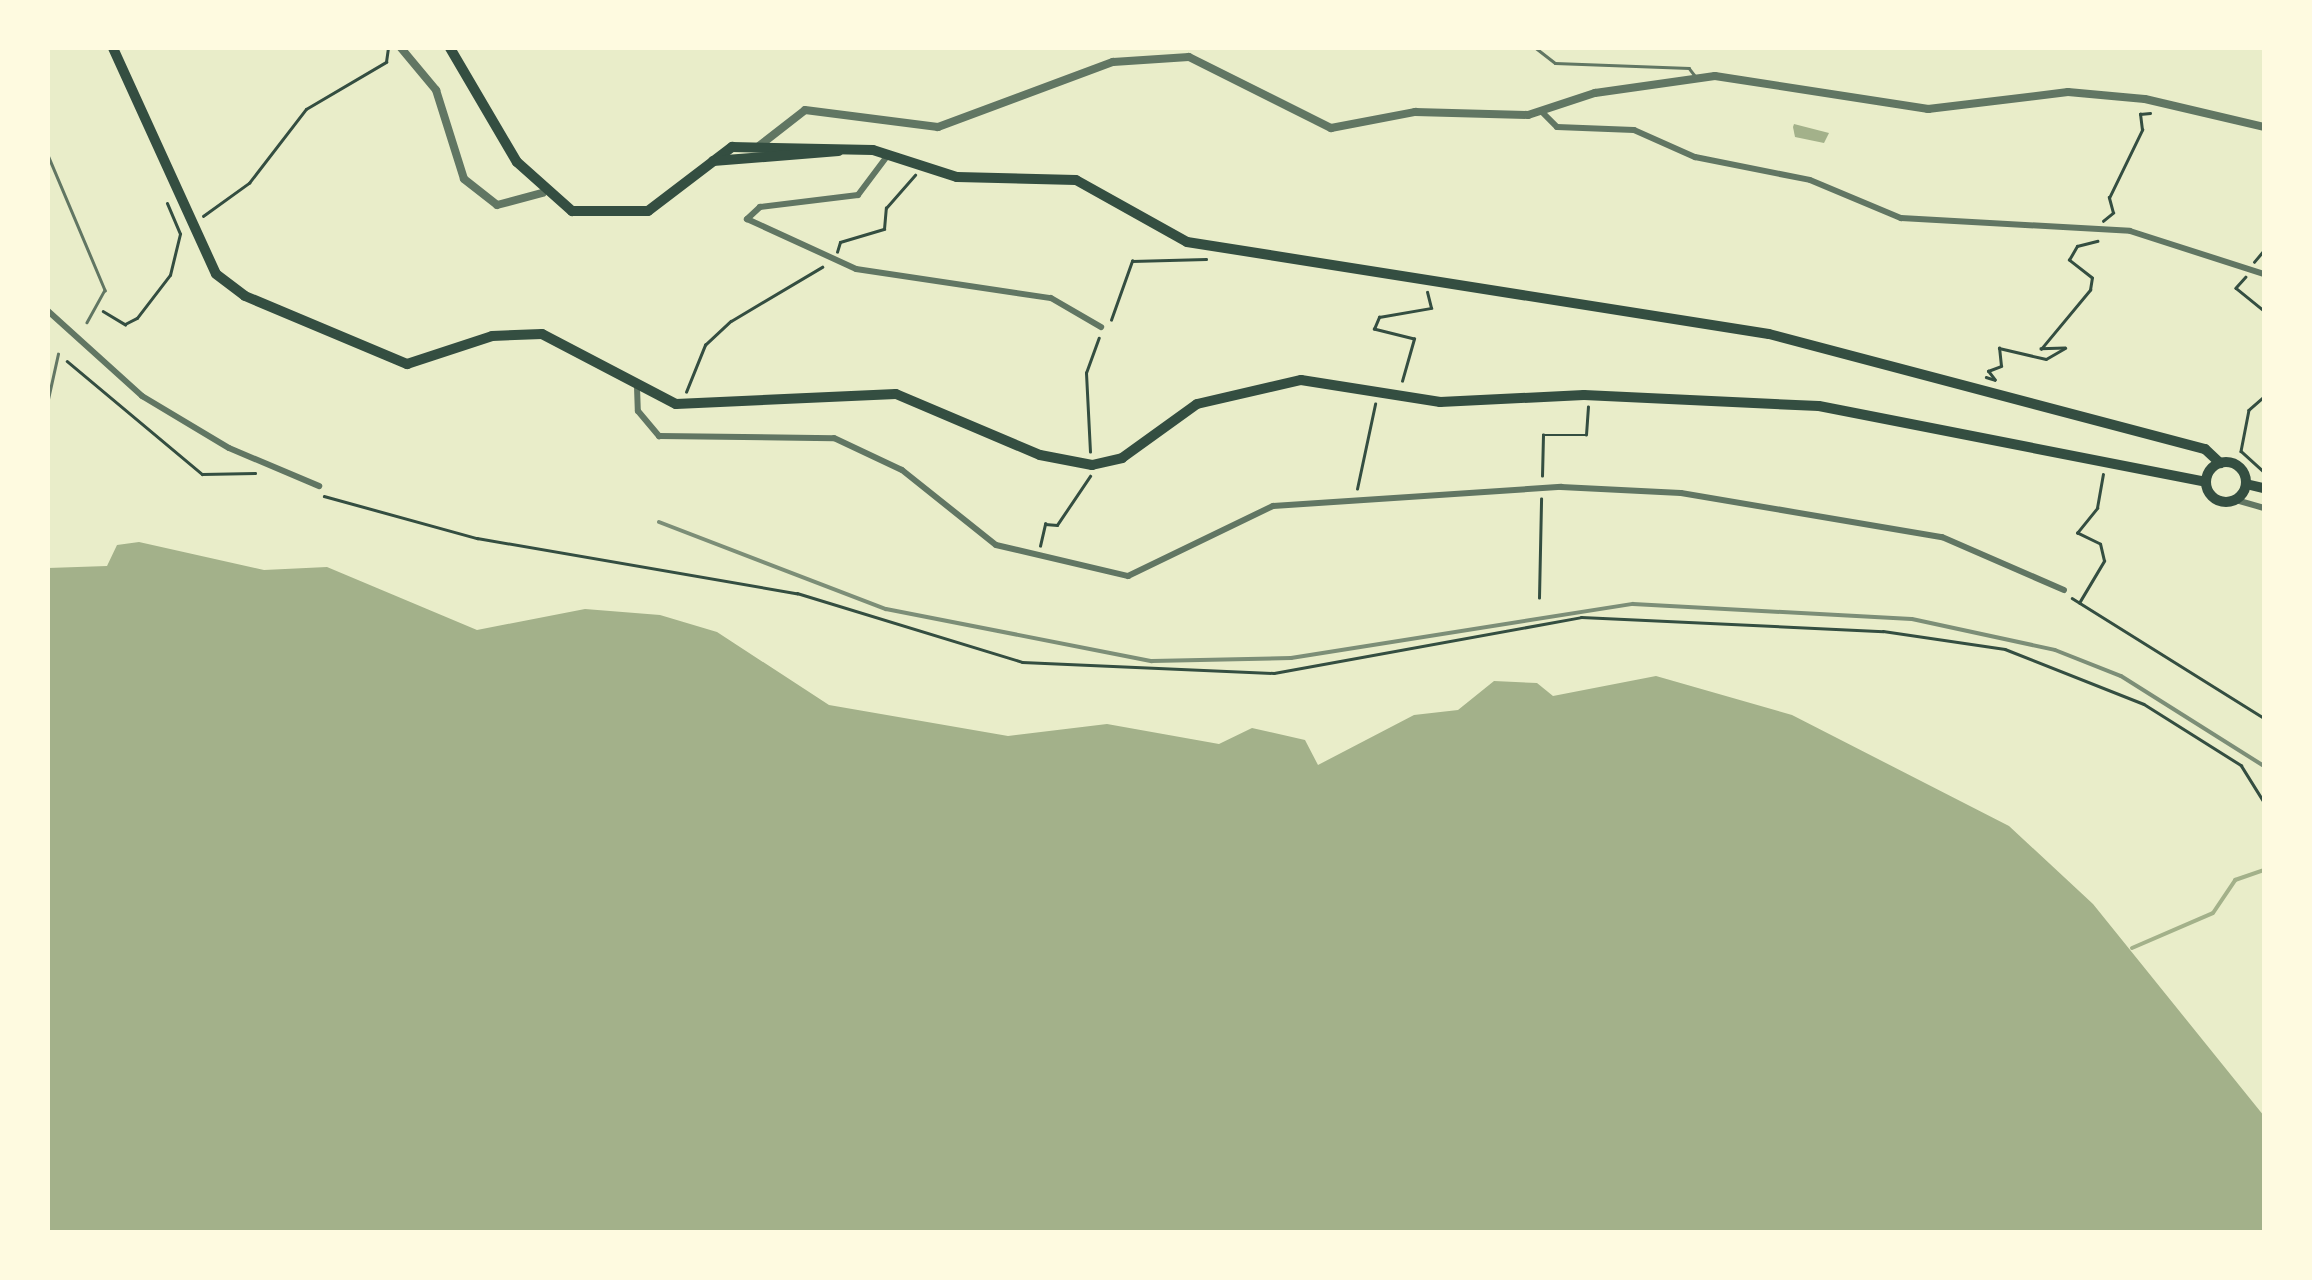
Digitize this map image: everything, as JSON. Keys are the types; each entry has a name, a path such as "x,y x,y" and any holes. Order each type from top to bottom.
{"main road":[{"path":"113,48 204,254 228,286 383,358 430,362 492,336 542,334 676,404 896,394 1040,455 1091,460 1122,458 1196,404 1263,384 1413,400 1584,395 1819,406 2205,482 2215,500 2236,500 2246,484"},
{"path":"450,48 542,193 572,211 620,216 676,194 732,147 888,154 957,177 1076,180 1186,242 1768,334 2205,449 2220,463 2239,466 2246,484"},
{"path":"766,149 778,162"},
{"path":"712,161 752,158 778,162 842,150"},
{"path":"2205,482 2220,463"},
{"path":"2246,484 2264,488"}],"street":[{"path":"402,48 436,90 464,179 498,204 542,193"},
{"path":"766,149 778,126 830,106 938,127 1113,62 1190,56 1330,128 1415,112 1542,112 1595,93 1696,78 1778,80 1928,108 2068,92 2144,98 2264,127"},
{"path":"1542,112 1557,127 1634,130 1695,157 1810,180 1901,218 2130,231 2264,274"},
{"path":"752,158 766,149 778,126"},
{"path":"888,154 858,195 760,207 747,219 856,270 1051,298 1101,327"},
{"path":"48,311 142,396 263,464 320,486"},
{"path":"638,387 638,411 660,436 834,438 928,487 984,538 1038,557 1128,576 1246,512 1356,496 1561,487 1728,503 1942,537 2064,590"},
{"path":"2236,500 2264,508"}],"lane":[{"path":"1536,48 1555,63 1690,68 1696,78"},
{"path":"48,155 105,290 87,322"},
{"path":"48,399 58,354"}],"path":[{"path":"198,205 208,217 228,200 284,128 386,62 388,48"},
{"path":"2097,220 2113,214 2110,196 2128,168 2121,162 2131,160 2140,114 2150,117 2144,98"},
{"path":"840,242 884,229 886,208 921,165"},
{"path":"98,308 125,324 170,275 180,234 167,204"},
{"path":"1981,382 1993,386 1985,380 1995,380 1988,371 2000,366 1999,348 2046,359 2065,348 2042,349 2090,290 2092,278 2069,260 2077,246 2095,244 2096,232"},
{"path":"2264,250 2236,288 2264,312"},
{"path":"1038,557 1045,524 1056,525 1091,460 1086,373 1101,327 1117,319 1132,261 1208,258"},
{"path":"676,404 694,386 689,376 706,345 732,321 822,266"},
{"path":"1413,400 1401,384 1414,340 1374,328 1379,317 1431,308 1425,282"},
{"path":"74,366 202,474 253,475 263,464"},
{"path":"1356,496 1380,394"},
{"path":"2264,396 2249,410 2242,452 2264,472"},
{"path":"2078,604 2104,561 2100,544 2077,533 2096,508 2104,473 2120,476"},
{"path":"306,489 477,538 797,593 1022,662 1274,673 1581,618 1883,631 2005,648 2144,704 2240,765 2264,802"},
{"path":"2064,590 2078,604 2264,718"}],"shaded area":[{"path":"1794,124 1829,133 1824,143 1795,137"},
{"path":"139,542 264,570 327,567 477,630 585,609 660,615 717,632 829,705 1008,736 1107,724 1219,744 1252,728 1305,740 1318,765 1414,715 1458,710 1494,681 1537,683 1553,696 1656,676 1792,715 2009,826 2093,904 2264,1116 2264,1232 48,1232 48,568 107,566 117,545"}],"waterway":[{"path":"2132,948 2213,913 2235,880 2264,870"}],"railway":[{"path":"659,522 886,609 1152,661 1291,658 1633,604 1912,619 2055,650 2121,676 2264,766"}]}
